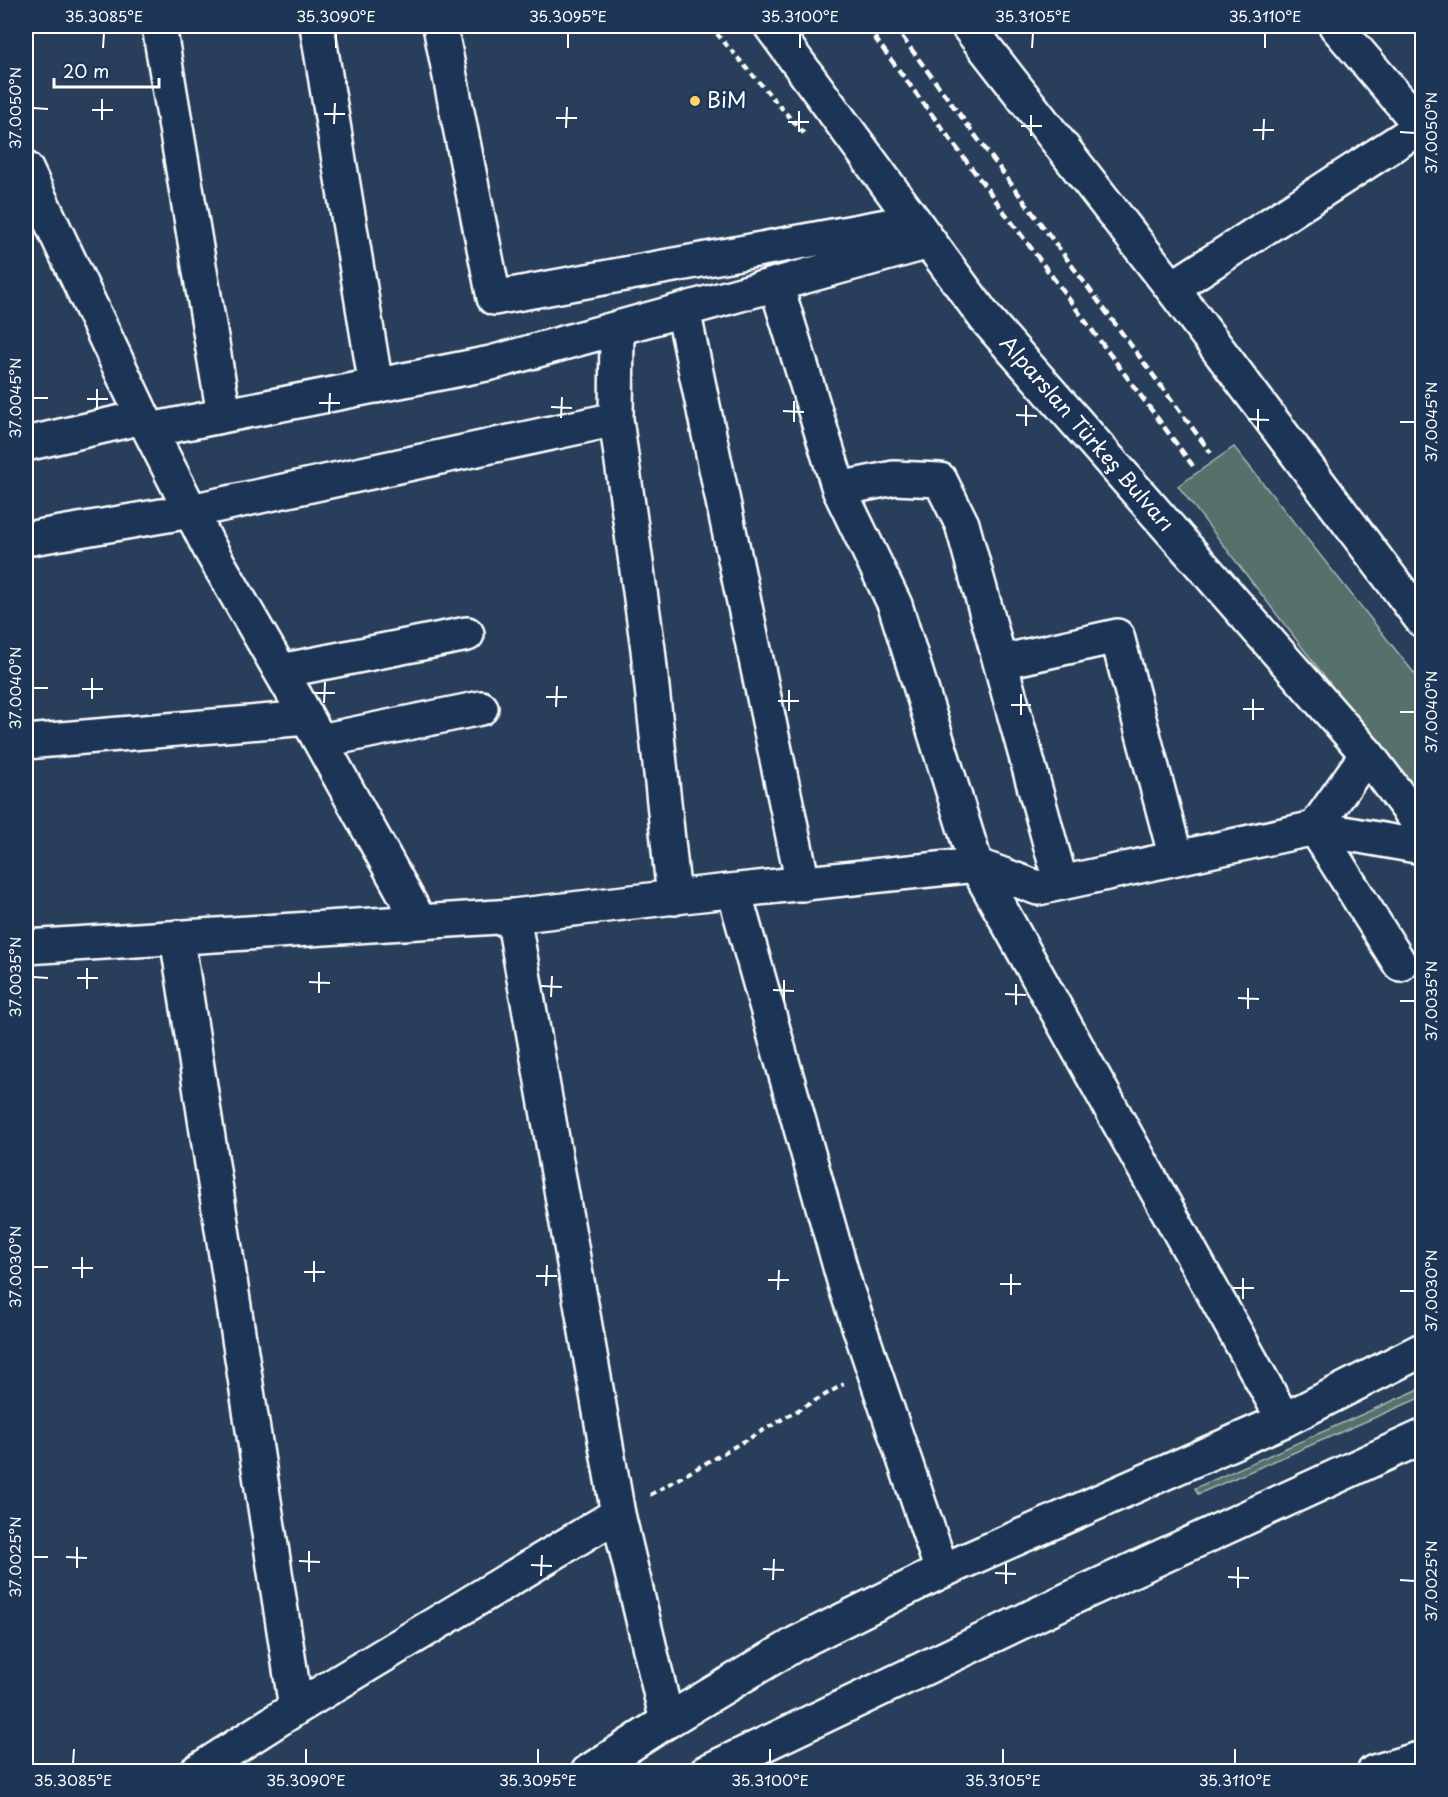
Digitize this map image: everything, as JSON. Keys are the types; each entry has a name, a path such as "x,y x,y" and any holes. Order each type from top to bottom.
{"street":[{"path":"159,26 224,415"},
{"path":"317,26 376,386"},
{"path":"440,26 494,298 922,231"},
{"name":"Alparslan Türkeş Bulvarı","path":"771,26 986,319 1367,754 1422,827"},
{"path":"968,26 1172,288 1422,620"},
{"path":"1172,288 1422,126 1336,26"},
{"path":"26,169 146,423 210,549 281,671 420,922"},
{"path":"26,444 146,423 224,415 491,363 776,284 922,231"},
{"path":"776,284 839,489 894,605 976,865 1284,1420"},
{"path":"683,310 803,884"},
{"path":"617,328 616,419 648,649 674,898"},
{"path":"26,539 191,511 616,419"},
{"path":"839,489 894,478 940,480 962,524 1061,883"},
{"path":"281,671 467,634"},
{"path":"1001,662 1118,636 1176,858"},
{"path":"26,742 313,730 481,708"},
{"path":"1315,828 1367,754"},
{"path":"1315,828 1400,964"},
{"path":"26,947 513,916 976,865 1038,888 1315,828 1422,848"},
{"path":"734,891 846,1288 942,1571"},
{"path":"513,916 618,1514 667,1721"},
{"path":"177,937 296,1708"},
{"path":"588,1772 667,1721 797,1643 942,1571 1284,1420 1422,1350"},
{"path":"706,1772 1078,1594 1422,1437"},
{"path":"196,1772 296,1708 618,1514"},
{"path":"1374,1772 1422,1758"}],"path":[{"path":"618,1514 873,1367"}],"green space":[{"path":"1234,447 1422,683 1422,803 1178,486"},
{"path":"1422,1388 1422,1397 1198,1494 1195,1488"}],"railway":[{"path":"866,26 1193,466"},
{"path":"894,26 1211,453"}],"place":[{"name":"BiM","path":"695,101"}]}
